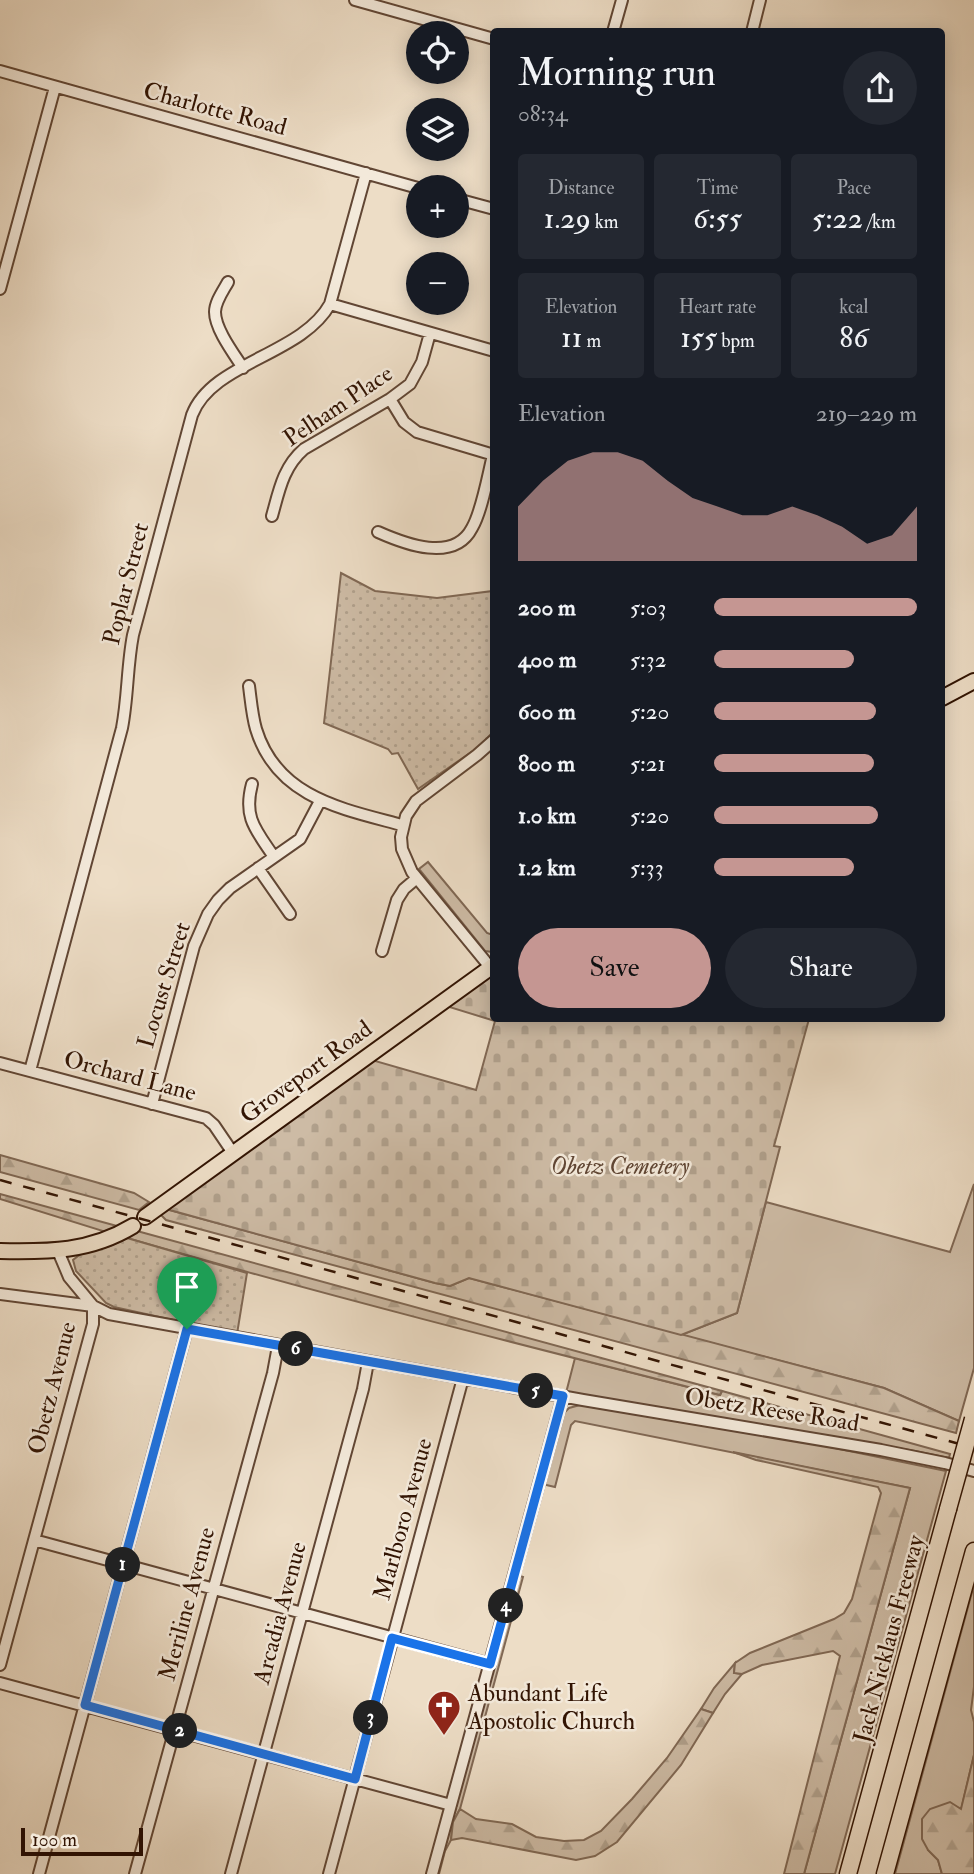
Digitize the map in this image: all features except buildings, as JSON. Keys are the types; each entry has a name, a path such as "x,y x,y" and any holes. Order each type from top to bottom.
{"highway":[{"name":"Jack Nicklaus Freeway","path":"848,1874 974,1418"},
{"path":"885,1874 974,1551"}],"main road":[{"path":"945,696 974,681"},
{"name":"Groveport Road","path":"0,1251 58,1251 102,1241 139,1222 490,967"}],"street":[{"path":"355,0 490,38"},
{"path":"614,28 622,0"},
{"path":"753,28 760,0"},
{"name":"Charlotte Road","path":"0,71 406,185"},
{"path":"0,289 55,87"},
{"name":"Poplar Street","path":"30,1071 122,728 133,635 192,415 201,396 217,383 312,327 325,314 366,173"},
{"path":"469,202 490,208"},
{"path":"228,282 215,311 217,322 243,368"},
{"path":"330,304 490,350"},
{"name":"Pelham Place","path":"272,516 285,473 296,456 404,390 422,362 430,332"},
{"path":"390,400 404,422 417,432 490,454"},
{"path":"378,532 402,543 436,548 460,541 467,536 475,520 490,466"},
{"path":"250,686 256,730 270,757 287,778 320,801 402,825"},
{"path":"490,744 416,801 402,825 402,849 406,861 417,878 490,964"},
{"path":"251,784 248,808 251,819 274,857"},
{"name":"Locust Street","path":"152,1104 200,930 208,914 230,888 300,839 320,801"},
{"path":"258,868 290,914"},
{"path":"382,951 397,900 404,889 417,878"},
{"name":"Orchard Lane","path":"0,1063 206,1118 233,1153"},
{"name":"Obetz Avenue","path":"0,1665 93,1324 93,1306 69,1277 58,1251"},
{"name":"Obetz Reese Road","path":"0,1294 93,1306 106,1314 881,1450 974,1471"},
{"path":"39,1874 187,1329"},
{"name":"Meriline Avenue","path":"135,1874 278,1346"},
{"name":"Arcadia Avenue","path":"231,1874 363,1389 368,1362"},
{"name":"Marlboro Avenue","path":"329,1874 463,1378"},
{"path":"432,1874 563,1396"},
{"path":"34,1541 490,1664"},
{"path":"0,1683 451,1805"}],"green space":[{"path":"341,573 375,591 437,598 490,591 490,735 480,746 418,789 398,753 392,754 388,749 324,723"},
{"path":"428,862 490,934 490,952 485,951 419,869"},
{"name":"Obetz Cemetery","path":"490,974 490,1019 446,1006"},
{"name":"Obetz Cemetery","path":"495,1022 808,1022 774,1146 780,1147 737,1313 681,1335 469,1278 450,1286 435,1283 166,1209 372,1060 476,1090"},
{"path":"0,1155 134,1193 149,1202 139,1210 0,1172"},
{"path":"974,1184 974,1368 959,1421 884,1388 681,1335 737,1313 766,1202 950,1252"},
{"path":"0,1194 117,1226 109,1233 0,1199"},
{"path":"166,1209 435,1283 450,1286 469,1278 884,1388 959,1421 956,1433 166,1220 159,1213"},
{"path":"137,1231 722,1391 720,1395 497,1338 127,1238"},
{"path":"127,1238 247,1273 237,1334 106,1303 76,1271 73,1260 82,1253 110,1246"},
{"path":"575,1358 720,1395 722,1391 950,1454 949,1458 566,1393"},
{"path":"580,1405 825,1446 946,1471 835,1874 804,1874 910,1488 575,1421 571,1425 555,1487 542,1484 563,1414 569,1408"},
{"path":"733,1452 910,1488 804,1874 784,1874 840,1656 833,1651 762,1665 742,1674 734,1673 735,1663 750,1653 844,1613 852,1599 881,1493 878,1487 756,1460"},
{"path":"517,1575 523,1577 460,1809 453,1822 451,1840 439,1874 435,1874"},
{"path":"974,1585 974,1687 971,1710 974,1722 974,1755 961,1810 928,1850 938,1860 942,1874 895,1874"},
{"path":"735,1663 734,1673 742,1674 713,1713 701,1709 714,1688"},
{"path":"701,1709 713,1713 681,1765 617,1842 595,1856 576,1860 462,1838 451,1840 453,1822 460,1809 476,1819 512,1824 536,1837 564,1841 584,1840 601,1831 632,1799 667,1758"},
{"path":"974,1755 974,1874 942,1874 938,1860 922,1839 922,1819 930,1809 950,1802 961,1809"}],"railway":[{"path":"0,1180 974,1448"}],"place":[{"name":"Abundant Life Apostolic Church","path":"444,1737"}],"route":[{"path":"187,1329 563,1396 490,1664 392,1638 355,1779 85,1705 187,1329"}]}
